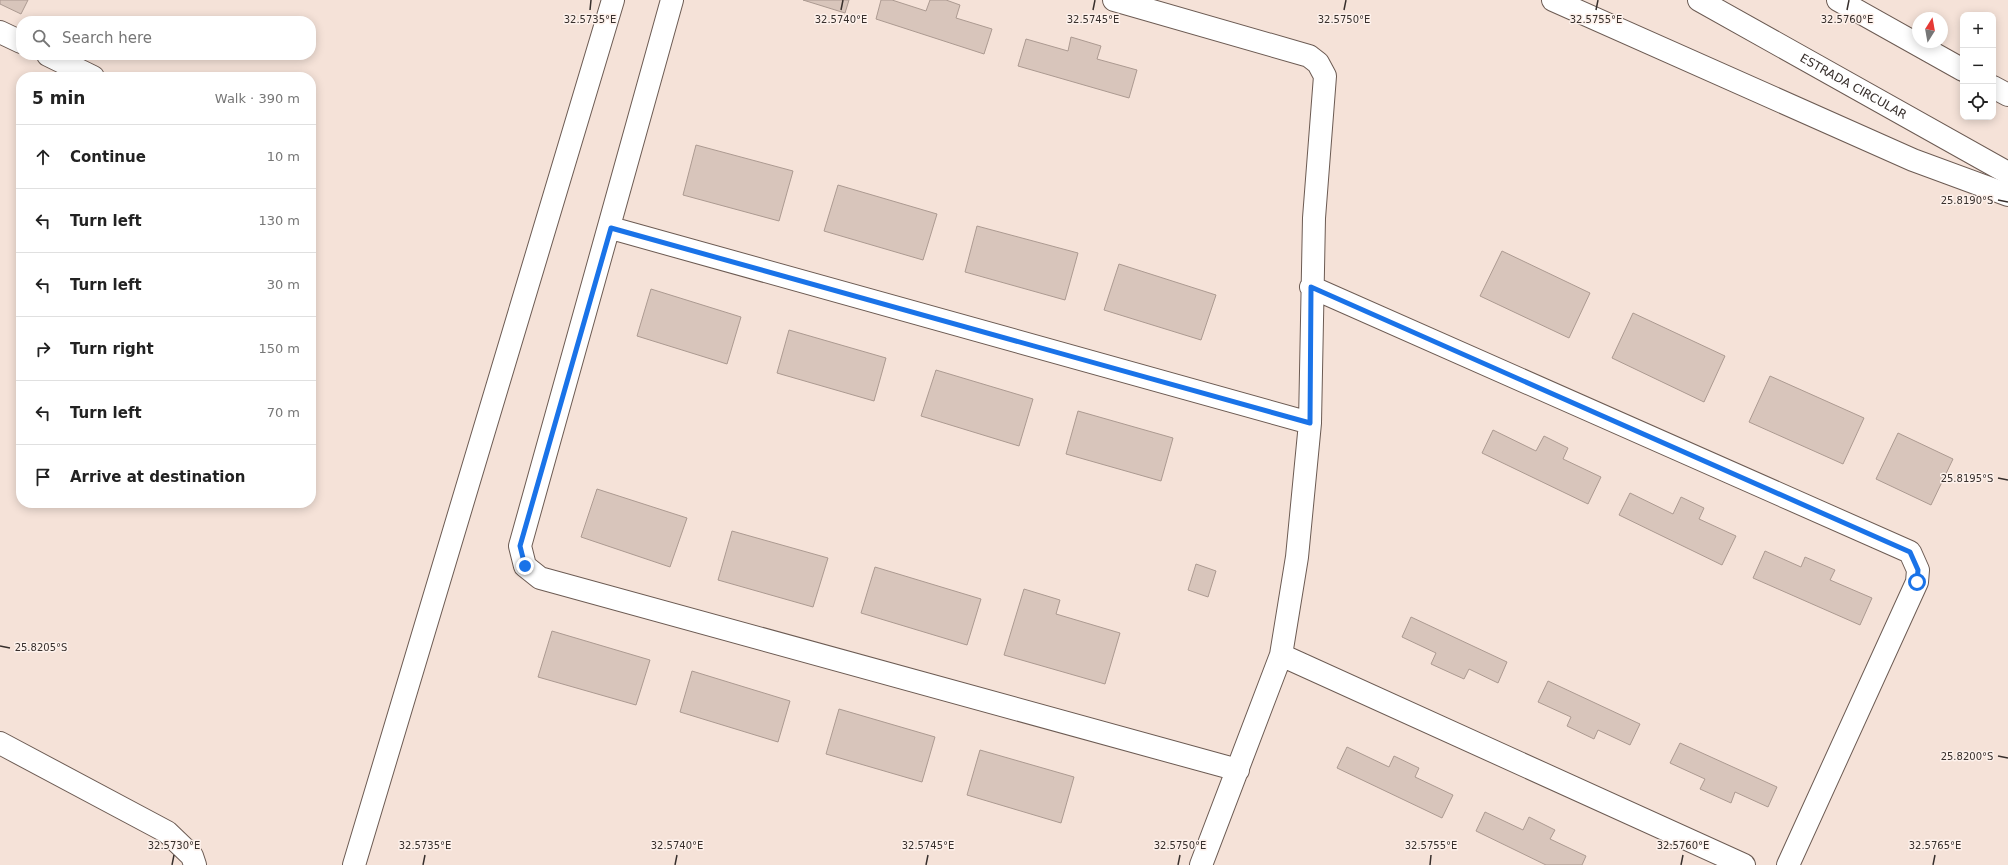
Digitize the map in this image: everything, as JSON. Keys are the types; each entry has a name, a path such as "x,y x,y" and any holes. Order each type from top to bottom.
{"main road":[{"path":"354,865 613,0"},
{"path":"672,0 611,228 520,546 525,566 540,578 1238,770"},
{"path":"1114,0 1309,56 1323,70 1325,76 1314,218 1311,287 1310,423 1297,557 1281,655 1201,865"},
{"path":"1553,0 1913,160 2008,195"},
{"name":"ESTRADA CIRCULAR","path":"1699,0 2008,173"},
{"path":"1838,0 1960,68"},
{"path":"0,32 16,40"},
{"path":"58,60 82,72"},
{"path":"1996,89 2008,95"},
{"path":"611,228 1310,423"},
{"path":"1311,287 1910,552 1918,570 1917,582 1788,865"},
{"path":"1281,655 1744,865"},
{"path":"0,743 166,832 192,856 195,865"}],"building":[{"path":"0,0 28,0 21,14 0,4"},
{"path":"803,0 849,0 845,13"},
{"path":"881,0 892,0 926,11 930,0 946,0 960,5 956,18 992,29 984,54 876,19"},
{"path":"1071,37 1101,46 1097,59 1137,70 1129,98 1018,66 1026,39 1068,51"},
{"path":"696,145 793,171 779,221 683,195"},
{"path":"838,185 937,214 923,260 824,231"},
{"path":"977,226 1078,253 1065,300 965,272"},
{"path":"1502,251 1590,293 1569,338 1480,296"},
{"path":"1119,264 1216,295 1201,340 1104,310"},
{"path":"651,289 741,317 727,364 637,336"},
{"path":"1633,313 1725,356 1704,402 1612,358"},
{"path":"789,330 886,358 874,401 777,373"},
{"path":"936,370 1033,399 1019,446 921,416"},
{"path":"1770,376 1864,418 1843,464 1749,422"},
{"path":"1078,411 1173,438 1161,481 1066,454"},
{"path":"1493,430 1536,451 1544,436 1568,448 1563,459 1601,477 1588,504 1482,453"},
{"path":"1898,433 1953,459 1931,505 1876,479"},
{"path":"597,489 687,518 670,567 581,537"},
{"path":"1630,493 1673,514 1681,497 1704,508 1699,519 1736,536 1722,565 1619,515"},
{"path":"732,531 828,558 813,607 718,580"},
{"path":"1765,551 1801,567 1805,557 1835,570 1830,580 1872,598 1860,625 1753,578"},
{"path":"1196,564 1216,571 1208,597 1188,590"},
{"path":"875,567 981,599 967,645 861,613"},
{"path":"1024,589 1060,600 1056,614 1120,633 1105,684 1004,655"},
{"path":"1411,617 1507,662 1498,683 1469,669 1464,679 1431,664 1436,653 1402,637"},
{"path":"552,631 650,660 636,705 538,677"},
{"path":"692,671 790,701 778,742 680,712"},
{"path":"1548,681 1640,724 1630,745 1598,730 1594,739 1567,726 1571,717 1538,702"},
{"path":"839,709 935,737 922,782 826,754"},
{"path":"1680,743 1777,787 1768,807 1735,792 1731,803 1700,789 1705,779 1670,763"},
{"path":"1347,747 1389,767 1394,756 1419,768 1415,777 1453,795 1442,818 1337,768"},
{"path":"980,750 1074,777 1061,823 967,795"},
{"path":"1485,812 1523,830 1529,817 1555,830 1550,839 1586,856 1582,865 1546,865 1476,831"}],"route":[{"path":"525,566 520,546 611,228 1310,423 1311,287 1910,552 1918,570 1917,582"}]}
